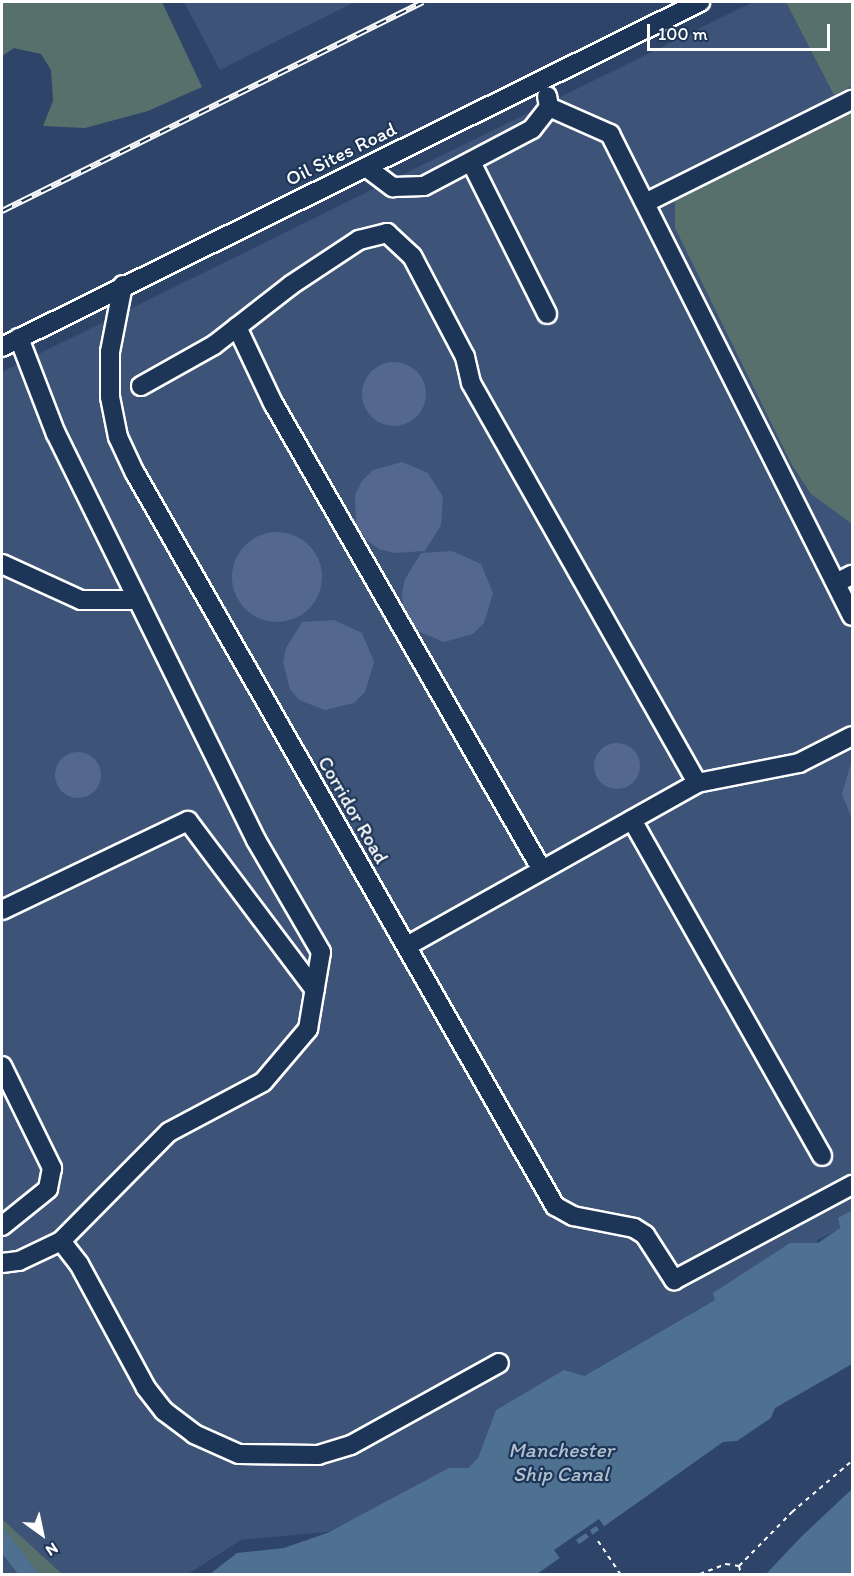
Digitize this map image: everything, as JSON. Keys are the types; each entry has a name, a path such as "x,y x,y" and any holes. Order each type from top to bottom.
{"street":[{"name":"Oil Sites Road","path":"2,347 123,285 700,2"},
{"path":"366,167 393,187 424,186 532,129 549,107 545,80"},
{"path":"647,202 852,100"},
{"path":"549,107 610,134 844,579 852,616"},
{"path":"471,162 547,314"},
{"path":"141,386 214,345 359,240 387,233 412,256 465,357 471,383 697,783"},
{"name":"Corridor Road","path":"123,285 110,352 110,397 118,437 263,700 555,1206 573,1216 634,1228 645,1235 674,1280 852,1185"},
{"path":"237,327 273,404 542,870"},
{"path":"2,1263 19,1261 61,1241 170,1132 263,1082 308,1029 321,952 256,840 56,434 19,338"},
{"path":"2,564 81,600 138,600"},
{"path":"407,946 697,783 799,763 852,736"},
{"path":"2,910 188,820 315,990"},
{"path":"632,820 822,1156"},
{"path":"2,1066 52,1168 48,1189 2,1226"},
{"path":"61,1241 79,1264 146,1388 164,1411 194,1434 239,1454 318,1455 351,1445 499,1363"}],"path":[{"path":"739,1566 792,1512 852,1461"},
{"path":"598,1541 620,1575"},
{"path":"700,1575 726,1564 739,1566"},
{"path":"739,1566 741,1575"}],"shaded area":[{"path":"184,2 355,2 220,70"},
{"path":"753,2 852,2 852,1210 838,1218 840,1229 817,1240 818,1243 796,1243 715,1300 583,1376 564,1371 496,1410 478,1458 468,1468 457,1469 327,1532 241,1540 188,1574 2,1574 2,372"}],"green space":[{"path":"2,2 162,2 202,87 148,111 85,128 43,126 53,101 51,70 41,54 14,48 2,56"},
{"path":"786,2 852,2 852,86 834,95"},
{"path":"852,107 852,524 811,494 792,465 675,228 675,196"},
{"path":"2,1519 62,1574 39,1574 2,1527"}],"water":[{"name":"Manchester Ship Canal","path":"852,1210 852,1364 775,1408 771,1418 737,1441 723,1442 537,1574 210,1574 237,1553 284,1548 327,1533 449,1468 468,1468 478,1458 496,1410 564,1370 584,1376 715,1300 713,1293 790,1243 818,1243 840,1228 838,1218"},
{"path":"852,1489 852,1574 766,1574 802,1536"},
{"path":"2,1527 39,1574 18,1574 2,1553"}],"pier":[{"path":"599,1519 606,1529 601,1532 596,1526 590,1530 594,1538 591,1540 586,1533 576,1540 581,1547 562,1561 554,1550"}],"building":[{"path":"388,362 400,362 417,371 424,382 426,394 424,406 417,417 400,426 388,426 376,421 367,412 362,400 362,388 367,376 376,367"},
{"path":"402,462 428,473 443,497 441,525 425,551 394,553 379,549 366,540 356,525 355,495 362,481 373,470"},
{"path":"277,532 294,535 309,545 319,560 322,577 319,594 309,609 294,619 277,622 260,619 245,609 235,594 232,577 235,560 245,545 260,535"},
{"path":"452,551 481,564 493,593 484,623 473,634 444,642 418,631 403,606 402,593 405,579 421,553"},
{"path":"334,620 362,633 374,662 365,692 354,703 325,710 299,700 290,689 283,662 286,648 302,622"},
{"path":"617,743 633,750 640,766 633,782 617,789 601,782 594,766 601,750"},
{"path":"78,752 94,759 101,775 94,791 78,798 62,791 55,775 62,759"},
{"path":"852,764 852,819 842,794"}],"railway":[{"path":"2,211 423,2"}]}
